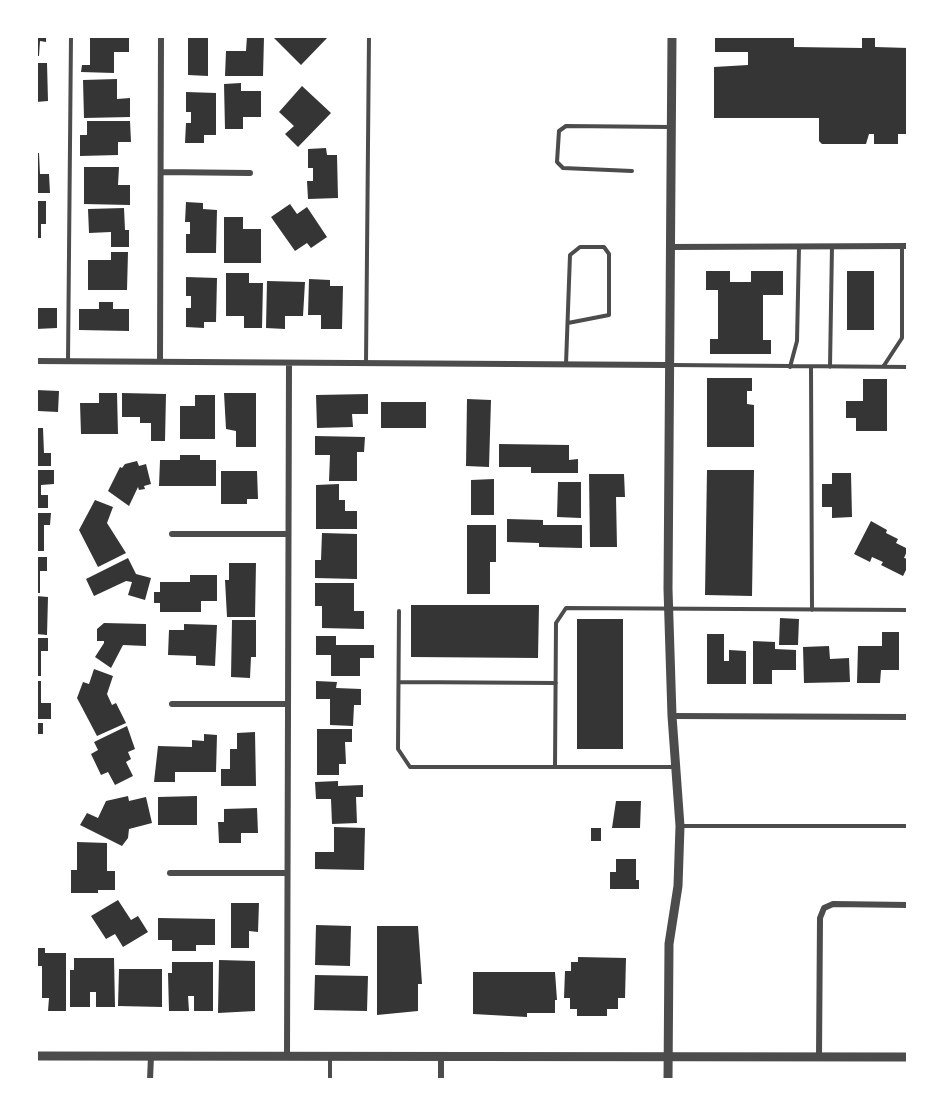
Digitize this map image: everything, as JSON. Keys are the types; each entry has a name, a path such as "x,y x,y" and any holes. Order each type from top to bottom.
{"street":[{"path":"160,362 161,36"},
{"path":"668,1080 669,945 678,886 680,826 678,767 672,716 668,609 672,36"},
{"path":"161,172 250,173"},
{"path":"669,247 905,246"},
{"path":"36,361 669,365"},
{"path":"287,1056 289,363"},
{"path":"172,534 288,534"},
{"path":"172,704 288,704"},
{"path":"672,716 908,717"},
{"path":"170,873 287,873"},
{"path":"819,1057 820,918 824,908 833,904 908,904"},
{"path":"441,1055 441,1080"},
{"path":"36,1056 908,1057"},
{"path":"150,1080 151,1056"}],"lane":[{"path":"68,361 71,36"},
{"path":"366,363 369,36"},
{"path":"632,171 564,168 557,162 559,131 566,126 670,127"},
{"path":"790,367 798,341 799,246"},
{"path":"830,367 832,246"},
{"path":"883,367 903,338 905,246"},
{"path":"566,365 570,255 580,247 604,247 609,254 609,315 568,323"},
{"path":"669,365 908,367"},
{"path":"811,367 812,610"},
{"path":"555,767 556,623 566,608 908,610"},
{"path":"399,611 398,749 410,767 678,767"},
{"path":"399,682 556,683"},
{"path":"680,826 908,826"},
{"path":"330,1056 330,1080"}],"building":[{"path":"36,36 46,36 46,42 40,41 39,56 36,56"},
{"path":"90,36 129,36 129,52 114,52 114,73 81,72 82,65 90,65"},
{"path":"188,36 208,36 208,76 188,75"},
{"path":"247,36 264,37 263,76 225,76 226,51 246,51"},
{"path":"272,36 329,36 301,65"},
{"path":"715,36 794,36 794,47 862,48 862,36 875,36 875,47 908,48 906,134 898,134 898,144 874,144 874,134 869,134 866,144 822,144 819,141 819,118 714,118 714,67 748,65 748,52 715,52"},
{"path":"36,63 47,63 48,101 36,102"},
{"path":"117,79 117,99 130,98 130,117 84,118 83,80"},
{"path":"241,83 241,91 261,91 261,117 243,117 243,129 225,129 224,84"},
{"path":"302,86 331,113 298,147 285,134 294,126 279,112"},
{"path":"186,92 216,93 216,135 204,135 204,143 185,143 186,123 191,123 191,112 186,112"},
{"path":"87,121 130,121 131,142 118,142 118,155 80,156 80,135 87,135"},
{"path":"326,148 327,155 337,155 338,198 308,199 307,181 313,181 313,168 308,168 308,149"},
{"path":"36,153 39,153 40,174 49,174 50,193 36,193"},
{"path":"84,167 119,167 118,185 130,185 130,205 84,204"},
{"path":"36,201 46,201 46,224 41,224 41,238 36,238"},
{"path":"186,202 203,203 203,209 217,210 216,253 186,253 186,234 190,234 190,222 185,222"},
{"path":"290,204 297,214 307,207 327,237 311,248 307,243 295,251 271,217"},
{"path":"124,208 125,230 129,230 129,247 111,247 111,232 89,233 88,209"},
{"path":"224,217 243,217 243,229 261,229 261,263 224,263"},
{"path":"111,252 128,252 127,290 88,290 88,260 111,260"},
{"path":"706,271 730,271 730,282 751,282 751,271 783,271 783,295 763,295 763,340 771,340 771,354 710,354 710,339 718,339 718,290 706,290"},
{"path":"847,271 874,271 874,330 847,330"},
{"path":"226,273 249,273 249,283 263,283 262,328 244,328 244,316 226,316"},
{"path":"186,277 217,278 216,322 204,322 204,328 186,327 186,308 191,308 191,296 186,296"},
{"path":"309,279 330,280 330,286 343,286 342,329 321,329 321,315 308,315"},
{"path":"267,281 305,282 303,316 285,316 285,329 266,328"},
{"path":"99,302 113,302 113,309 129,309 129,331 79,330 79,309 99,309"},
{"path":"36,308 57,308 57,328 36,329"},
{"path":"707,378 752,378 752,391 747,391 747,404 754,405 754,447 707,447"},
{"path":"863,379 887,379 887,431 856,431 856,418 846,418 846,401 863,401"},
{"path":"36,390 59,391 58,412 38,411 36,420"},
{"path":"99,393 117,393 118,434 81,434 80,403 99,403"},
{"path":"122,393 166,394 165,441 151,441 151,423 140,423 140,417 122,417"},
{"path":"224,393 256,393 256,447 236,447 236,431 226,429"},
{"path":"368,394 368,414 352,414 353,427 317,428 316,395"},
{"path":"195,395 215,395 215,439 180,439 180,406 195,406"},
{"path":"467,399 491,400 489,467 466,466"},
{"path":"381,402 426,402 426,428 381,428"},
{"path":"36,428 43,428 44,453 51,453 51,466 36,466"},
{"path":"315,436 365,437 364,452 357,452 357,481 329,481 330,455 315,455"},
{"path":"499,444 569,445 569,460 578,459 578,473 531,473 531,467 499,467"},
{"path":"180,455 200,455 200,460 216,460 216,486 159,486 160,460 180,460"},
{"path":"137,461 139,466 146,464 151,484 144,486 145,489 139,490 138,487 129,506 108,491 120,467"},
{"path":"36,470 54,470 54,484 41,485 41,495 48,495 48,508 36,508"},
{"path":"707,470 754,470 752,596 705,595"},
{"path":"221,471 257,471 258,499 247,499 247,504 221,504"},
{"path":"832,473 851,473 852,517 832,518 832,507 822,507 822,484 832,484"},
{"path":"589,474 624,474 625,497 616,497 617,547 590,547"},
{"path":"494,479 494,515 471,515 471,480"},
{"path":"558,482 581,482 581,518 557,517"},
{"path":"339,484 339,500 345,500 345,511 357,511 357,529 316,529 316,485"},
{"path":"95,500 113,507 107,523 126,553 98,567 79,530"},
{"path":"36,513 51,513 50,525 44,525 44,551 36,551"},
{"path":"507,519 543,520 543,525 582,525 582,548 539,547 539,543 507,542"},
{"path":"871,521 887,530 886,533 898,539 896,543 908,549 904,558 908,559 906,564 908,566 903,576 881,565 883,562 872,557 870,562 854,554"},
{"path":"467,525 496,525 496,562 490,562 490,594 467,594"},
{"path":"322,533 357,534 357,579 315,578 315,560 321,560"},
{"path":"36,557 47,557 47,571 40,571 40,593 36,593"},
{"path":"128,558 136,574 151,578 145,600 128,595 132,582 126,581 94,596 86,579"},
{"path":"229,563 256,563 255,617 227,617 225,580 229,580"},
{"path":"190,575 217,575 217,601 201,601 201,612 160,612 160,603 154,603 154,592 160,592 160,582 190,582"},
{"path":"315,583 354,583 354,611 364,611 364,629 322,628 322,606 315,606"},
{"path":"36,596 48,597 47,635 36,634"},
{"path":"411,605 539,605 538,658 411,657"},
{"path":"780,618 799,619 798,645 779,645"},
{"path":"577,619 623,619 623,749 577,749"},
{"path":"232,620 256,620 256,657 251,657 250,678 231,677"},
{"path":"104,623 146,624 146,646 123,645 111,668 95,657 104,643 104,641 97,641 97,629"},
{"path":"184,624 217,625 215,666 196,665 196,656 168,655 169,630 184,630"},
{"path":"882,632 899,632 899,670 881,670 880,683 857,683 858,646 882,646"},
{"path":"707,634 724,634 724,661 729,661 729,650 746,651 746,684 707,684"},
{"path":"316,636 336,636 336,645 374,645 374,658 360,658 360,676 331,676 331,655 316,655"},
{"path":"36,638 48,638 48,651 41,651 41,676 36,676"},
{"path":"753,641 775,642 775,649 796,650 796,670 772,670 772,684 753,684"},
{"path":"829,646 830,659 849,658 850,682 804,683 803,647"},
{"path":"94,669 113,676 107,694 112,705 116,703 126,723 97,736 77,698 83,682 89,684"},
{"path":"36,681 41,681 41,703 51,703 51,719 36,719"},
{"path":"316,681 337,682 336,688 361,689 361,705 354,705 353,726 330,725 330,699 316,699"},
{"path":"36,723 43,723 43,734 38,734 38,754"},
{"path":"127,726 135,749 128,752 131,759 126,762 133,776 115,785 108,772 101,775 91,754 98,750 94,742"},
{"path":"317,729 352,729 352,742 345,742 346,764 339,764 339,775 317,775"},
{"path":"255,732 256,786 221,786 221,769 230,769 230,749 237,749 237,733"},
{"path":"204,734 217,735 216,772 175,772 175,782 154,782 158,746 192,747 192,740 204,741"},
{"path":"338,781 338,786 363,785 363,797 356,797 357,823 332,824 331,799 316,799 315,782"},
{"path":"128,796 129,801 146,797 152,823 129,829 128,838 122,846 80,825 87,813 98,818 106,801"},
{"path":"197,796 197,825 158,825 158,797"},
{"path":"616,801 641,801 640,828 612,828"},
{"path":"257,808 258,833 241,833 241,843 219,843 218,822 224,822 224,809"},
{"path":"334,827 365,828 364,870 315,869 315,852 334,852"},
{"path":"591,828 601,828 601,841 591,841"},
{"path":"77,842 107,843 107,871 115,871 115,890 98,890 98,893 71,893 71,870 77,870"},
{"path":"616,859 636,859 636,880 639,880 639,889 610,889 610,872 616,872"},
{"path":"118,900 131,920 138,916 148,932 123,947 115,934 106,939 91,916"},
{"path":"231,903 259,903 258,932 249,931 249,948 231,948"},
{"path":"158,918 215,919 215,945 196,945 196,951 172,951 172,940 158,940"},
{"path":"316,925 351,926 350,966 315,965"},
{"path":"377,926 418,926 422,984 418,984 418,1011 377,1015"},
{"path":"36,948 45,948 45,953 66,953 66,1011 48,1011 49,998 42,998 42,966 36,966"},
{"path":"578,957 626,958 625,998 618,998 618,1009 607,1009 607,1016 577,1016 577,1009 570,1009 570,998 564,998 565,971 571,971 571,962 578,962"},
{"path":"74,958 114,958 115,1007 96,1007 96,992 90,992 90,1007 70,1007 70,970 74,970"},
{"path":"219,960 255,961 255,1011 218,1013"},
{"path":"172,962 213,962 213,1011 194,1011 194,996 188,996 189,1011 169,1011 168,973 172,973"},
{"path":"119,969 162,969 162,1007 118,1006"},
{"path":"473,972 555,972 557,1000 555,1000 555,1013 527,1013 527,1017 473,1014"},
{"path":"315,975 368,976 367,1011 314,1010"}]}
